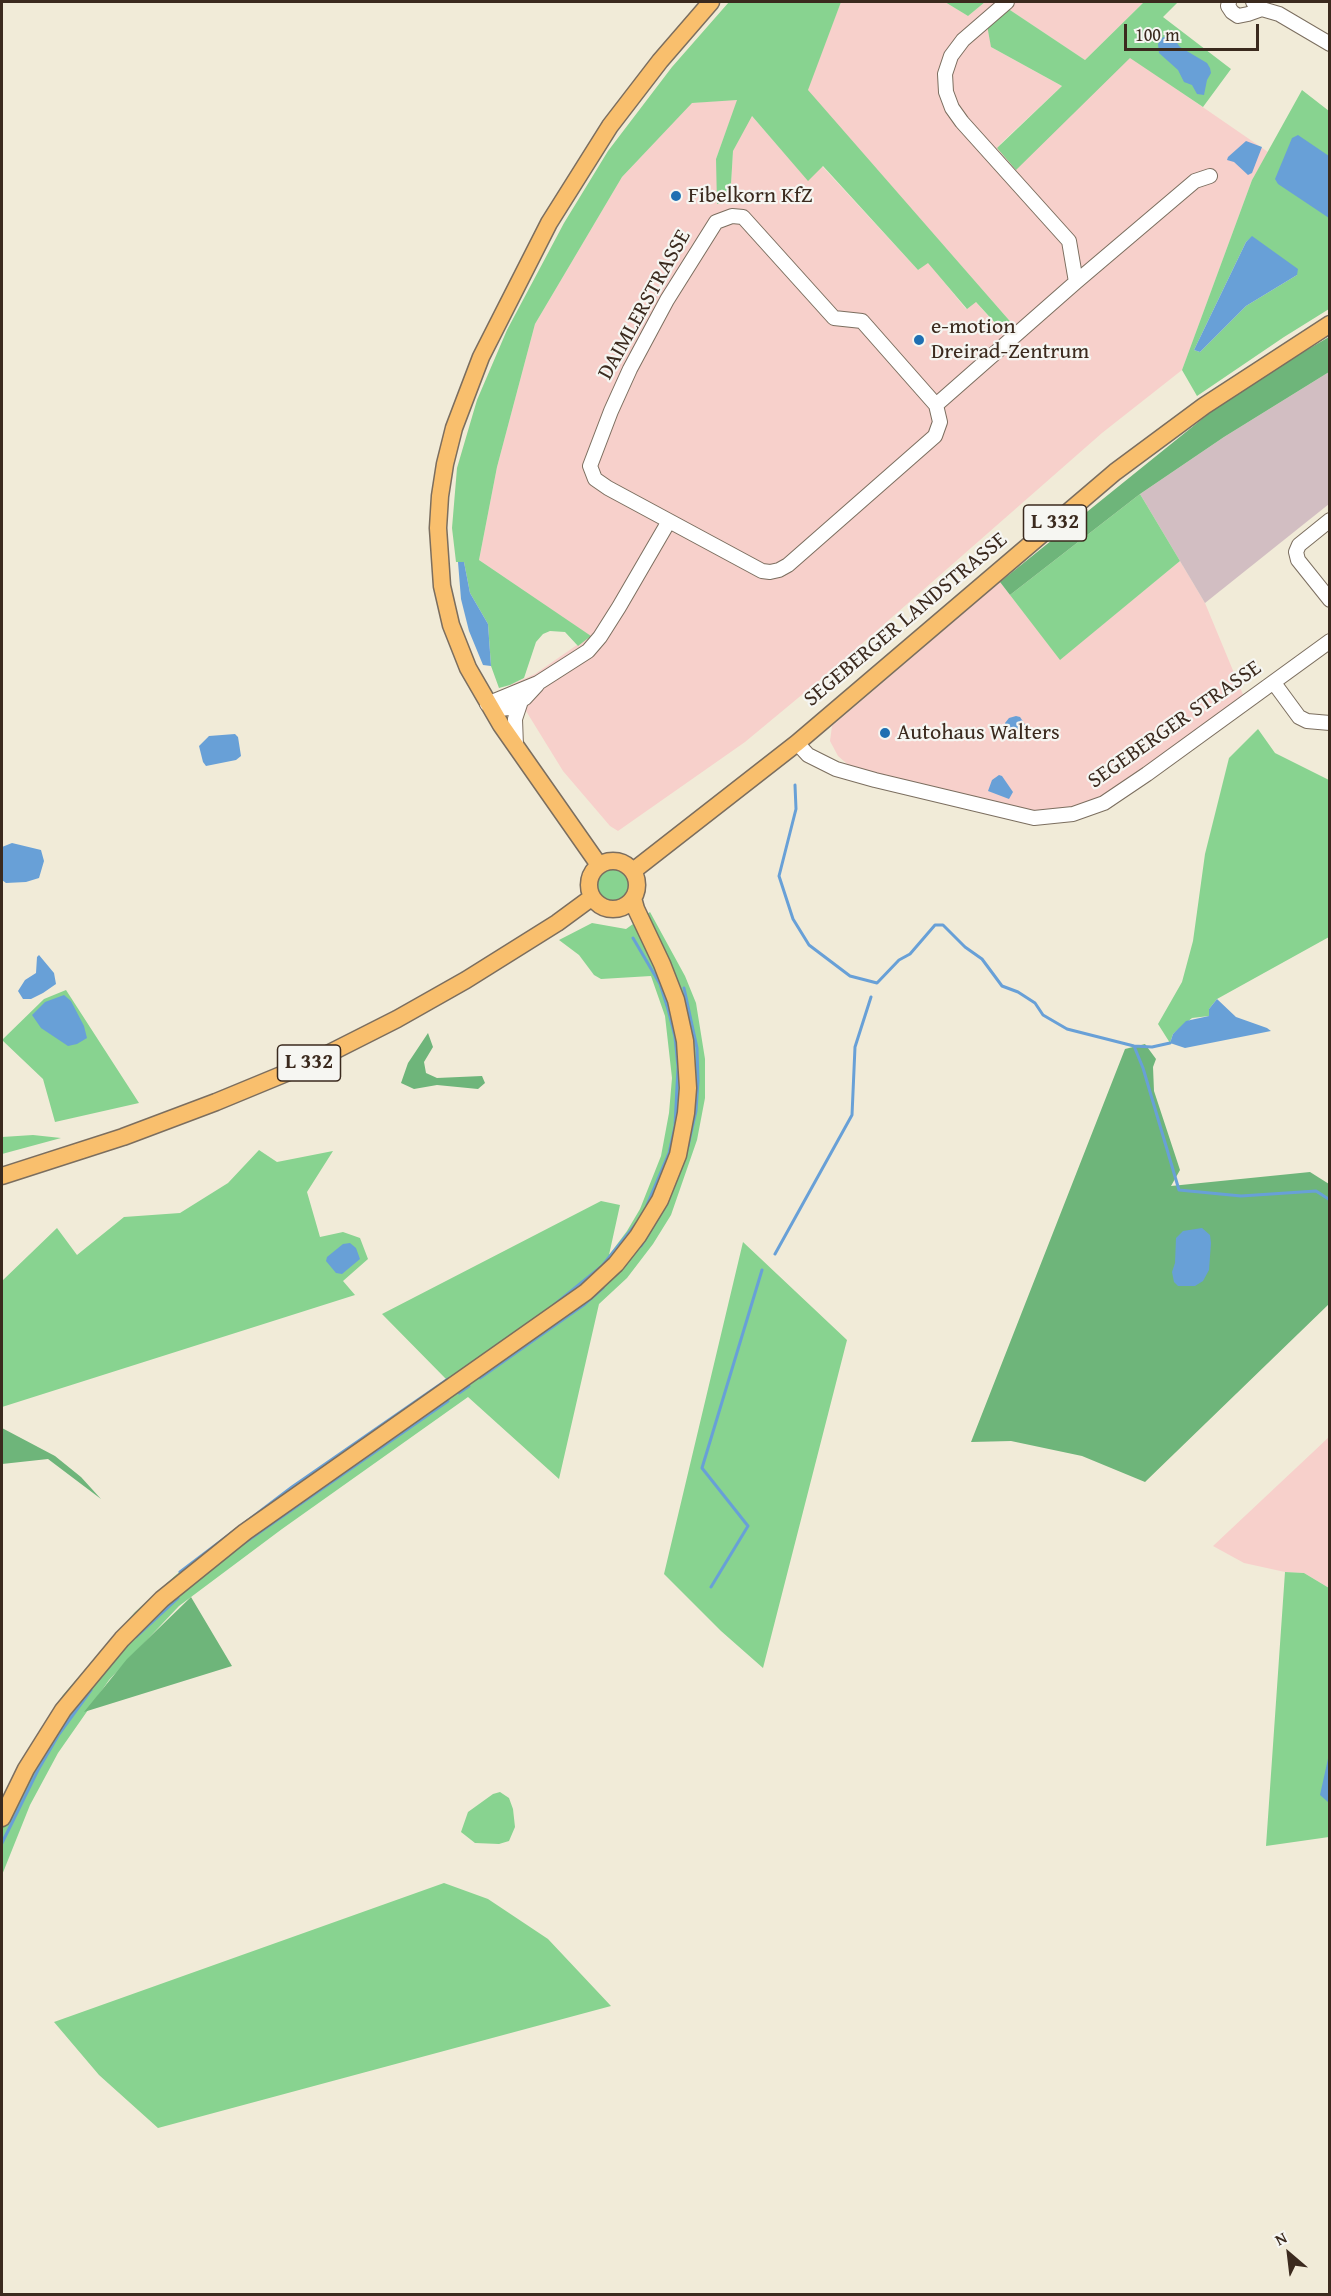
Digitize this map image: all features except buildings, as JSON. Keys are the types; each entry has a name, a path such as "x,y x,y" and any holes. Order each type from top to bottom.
{"main road":[{"path":"599,865 487,704 468,668 446,606 440,570 438,528 440,496 454,428 481,357 549,223 573,182 623,108 711,2"},
{"name":"SEGEBERGER LANDSTRASSE","path":"633,871 797,743 1115,472 1204,406 1329,324"},
{"path":"616,910 625,907 633,898 637,885 633,871 627,865 616,861 599,865 593,871 588,887 591,898 602,907 616,910 627,917 652,945"},
{"name":"L 332","path":"2,1176 123,1137 308,1064 466,980 557,923 591,898"},
{"path":"2,1818 26,1769 63,1710 109,1653 162,1599 255,1525 578,1298 616,1264 638,1236 660,1200 678,1155 688,1088 685,1041 676,1000 633,898"}],"street":[{"path":"1007,2 963,40 951,56 945,74 946,93 952,108 962,122 1069,241 1076,282"},
{"path":"1229,2 1228,6 1238,16 1248,15 1257,5 1279,14 1329,44"},
{"path":"936,405 1195,181 1210,176"},
{"name":"DAIMLERSTRASSE","path":"726,217 743,217 834,318 862,321 936,405 940,422 935,436 788,565 779,570 762,570 669,521 595,479 590,466 630,369 662,310 716,222 726,217"},
{"path":"1329,520 1299,545 1296,552 1298,560 1329,600"},
{"path":"487,704 538,683 588,651 600,637 669,521"},
{"name":"SEGEBERGER STRASSE","path":"797,743 808,755 836,769 1003,812 1034,818 1058,817 1104,803 1329,641"},
{"path":"1274,682 1299,717 1307,721 1329,723"},
{"path":"487,704 499,710 506,710 521,701 538,683"},
{"path":"516,746 515,719 521,701"}],"shaded area":[{"path":"841,2 945,2 968,16 985,2 1144,2 1085,60 1007,8 991,47 1062,86 997,147 1130,57 1268,152 1252,180 1182,370 1102,433 833,669 745,742 618,831 610,826 563,771 510,685 535,674 590,636 479,560 497,467 535,324 622,177 691,103 738,99 716,159 730,201 733,151 751,115 808,180 822,166 918,270 928,262 966,309 975,301 1006,336 1015,327 807,90"},
{"path":"1329,372 1329,504 1205,603 1140,494 1224,437"},
{"path":"1180,561 1205,603 1244,697 1109,800 1035,816 853,769 838,756 830,741 832,726 1000,582 1060,659"},
{"path":"1329,1437 1329,1588 1304,1573 1285,1572 1244,1563 1213,1546"}],"green space":[{"path":"729,2 841,2 808,90 1015,327 1007,336 976,302 967,309 928,263 918,270 823,166 808,181 752,116 733,151 730,201 717,204 716,159 737,100 692,103 622,177 535,324 497,467 479,560 591,636 578,646 565,632 550,631 543,634 536,642 524,678 499,688 491,666 488,624 470,593 464,562 456,562 452,528 457,468 477,400 507,330 564,223 608,151 672,67"},
{"path":"945,2 985,2 968,16"},
{"path":"1144,2 1178,2 1163,17 1231,69 1203,107 1130,58 1016,170 997,148 1062,86 991,47 987,25 1007,8 1085,60"},
{"path":"1302,90 1329,111 1329,309 1197,396 1182,370 1252,180","holes":["1252,237 1297,275 1246,306 1200,352 1194,350 1246,242"]},
{"path":"1329,337 1329,372 1224,437 1140,494 1010,595 1000,582 1212,411"},
{"path":"1140,494 1180,561 1060,660 1010,595"},
{"path":"1258,729 1275,753 1329,780 1329,937 1217,999 1209,1009 1209,1016 1192,1018 1173,1034 1170,1043 1158,1024 1182,982 1193,941 1205,854 1229,758"},
{"path":"613,867 626,872 631,885 626,898 613,903 600,898 595,885 600,872"},
{"path":"650,912 685,976 696,1003 705,1059 705,1098 697,1140 671,1215 653,1244 627,1278 599,1304 559,1479 468,1397 282,1529 179,1606 109,1680 58,1753 30,1805 2,1875 2,1799 17,1768 63,1695 135,1612 177,1574 263,1509 446,1379 382,1314 601,1201 620,1205 609,1255 627,1231 640,1209 661,1156 669,1113 672,1078 665,1016 651,976 601,979 594,975 579,955 559,940 592,923 626,929"},
{"path":"66,990 139,1103 55,1122 43,1079 2,1040 44,999"},
{"path":"428,1033 433,1047 424,1062 426,1073 437,1078 482,1076 485,1083 478,1089 437,1085 414,1089 401,1083 408,1063"},
{"path":"1145,1044 1156,1059 1153,1067 1154,1091 1180,1170 1171,1186 1310,1172 1329,1184 1329,1304 1145,1482 1082,1456 1011,1441 971,1442 1125,1049"},
{"path":"33,1135 61,1138 2,1154 2,1137"},
{"path":"259,1150 277,1162 333,1151 307,1192 320,1237 343,1232 360,1238 368,1259 343,1281 355,1295 2,1407 2,1281 57,1228 77,1255 124,1217 180,1213 228,1183"},
{"path":"743,1242 847,1340 763,1668 721,1631 664,1574"},
{"path":"2,1428 55,1456 81,1477 101,1499 48,1459 2,1464"},
{"path":"1285,1572 1304,1573 1329,1588 1329,1837 1266,1846"},
{"path":"191,1597 232,1666 84,1712 127,1659"},
{"path":"500,1792 509,1798 513,1809 515,1827 509,1841 499,1844 475,1843 461,1832 468,1812 493,1794"},
{"path":"444,1883 488,1899 548,1939 611,2006 158,2128 99,2075 54,2022"}],"water":[{"path":"1168,35 1173,37 1180,47 1207,63 1210,68 1211,73 1204,95 1197,94 1192,85 1184,82 1178,70 1159,53 1158,44"},
{"path":"1298,135 1329,156 1329,218 1278,184 1275,179 1292,138"},
{"path":"1246,141 1262,147 1252,173 1248,175 1234,162 1227,160"},
{"path":"1252,236 1298,269 1297,275 1246,306 1200,352 1194,350 1246,242"},
{"path":"458,562 464,562 470,593 488,624 491,666 483,665 469,631 461,599"},
{"path":"1020,717 1028,729 1018,737 1012,735 1005,723 1009,718"},
{"path":"235,734 238,737 241,756 236,760 206,766 199,746 209,736"},
{"path":"999,775 1013,792 1009,799 988,791 992,780"},
{"path":"12,843 41,850 44,861 39,878 26,882 6,883 2,880 2,847"},
{"path":"39,955 54,973 56,984 31,999 23,999 18,991 25,980 36,973"},
{"path":"64,995 71,1001 84,1026 87,1038 68,1046 41,1028 32,1015 45,1002"},
{"path":"1217,999 1236,1017 1271,1031 1185,1048 1170,1043 1173,1034 1186,1021 1209,1016 1209,1009"},
{"path":"1202,1228 1210,1235 1209,1270 1203,1281 1195,1286 1178,1286 1174,1282 1172,1272 1175,1263 1176,1238 1183,1231"},
{"path":"350,1243 356,1248 360,1259 342,1274 336,1273 326,1261 327,1257 343,1244"},
{"path":"1329,1754 1330,1802 1328,1802 1320,1795"}],"waterway":[{"path":"795,785 796,809 779,876 793,919 809,945 850,976 877,983 899,960 910,954 935,925 943,925 965,947 982,959 1002,986 1018,992 1035,1003 1043,1015 1067,1029 1134,1046 1152,1047 1170,1043"},
{"path":"633,938 660,984 675,1037 678,1067 675,1126 669,1153 647,1205"},
{"path":"684,988 697,1048 698,1081 696,1111 688,1146"},
{"path":"775,1254 852,1115 855,1047 871,997"},
{"path":"1134,1046 1143,1068 1179,1190 1241,1196 1316,1191 1330,1200"},
{"path":"641,1246 661,1213"},
{"path":"554,1305 602,1266 636,1224"},
{"path":"711,1587 748,1526 702,1468 762,1270"},
{"path":"480,1378 585,1304 603,1288"},
{"path":"180,1572 292,1487 448,1379"},
{"path":"459,1393 469,1386"},
{"path":"237,1548 448,1401"},
{"path":"136,1637 178,1598"},
{"path":"2,1843 38,1770 59,1734 91,1690"}],"place":[{"name":"Fibelkorn KfZ","path":"676,196"},
{"name":"e-motion Dreirad-Zentrum","path":"919,340"},
{"name":"Autohaus Walters","path":"885,733"}]}
